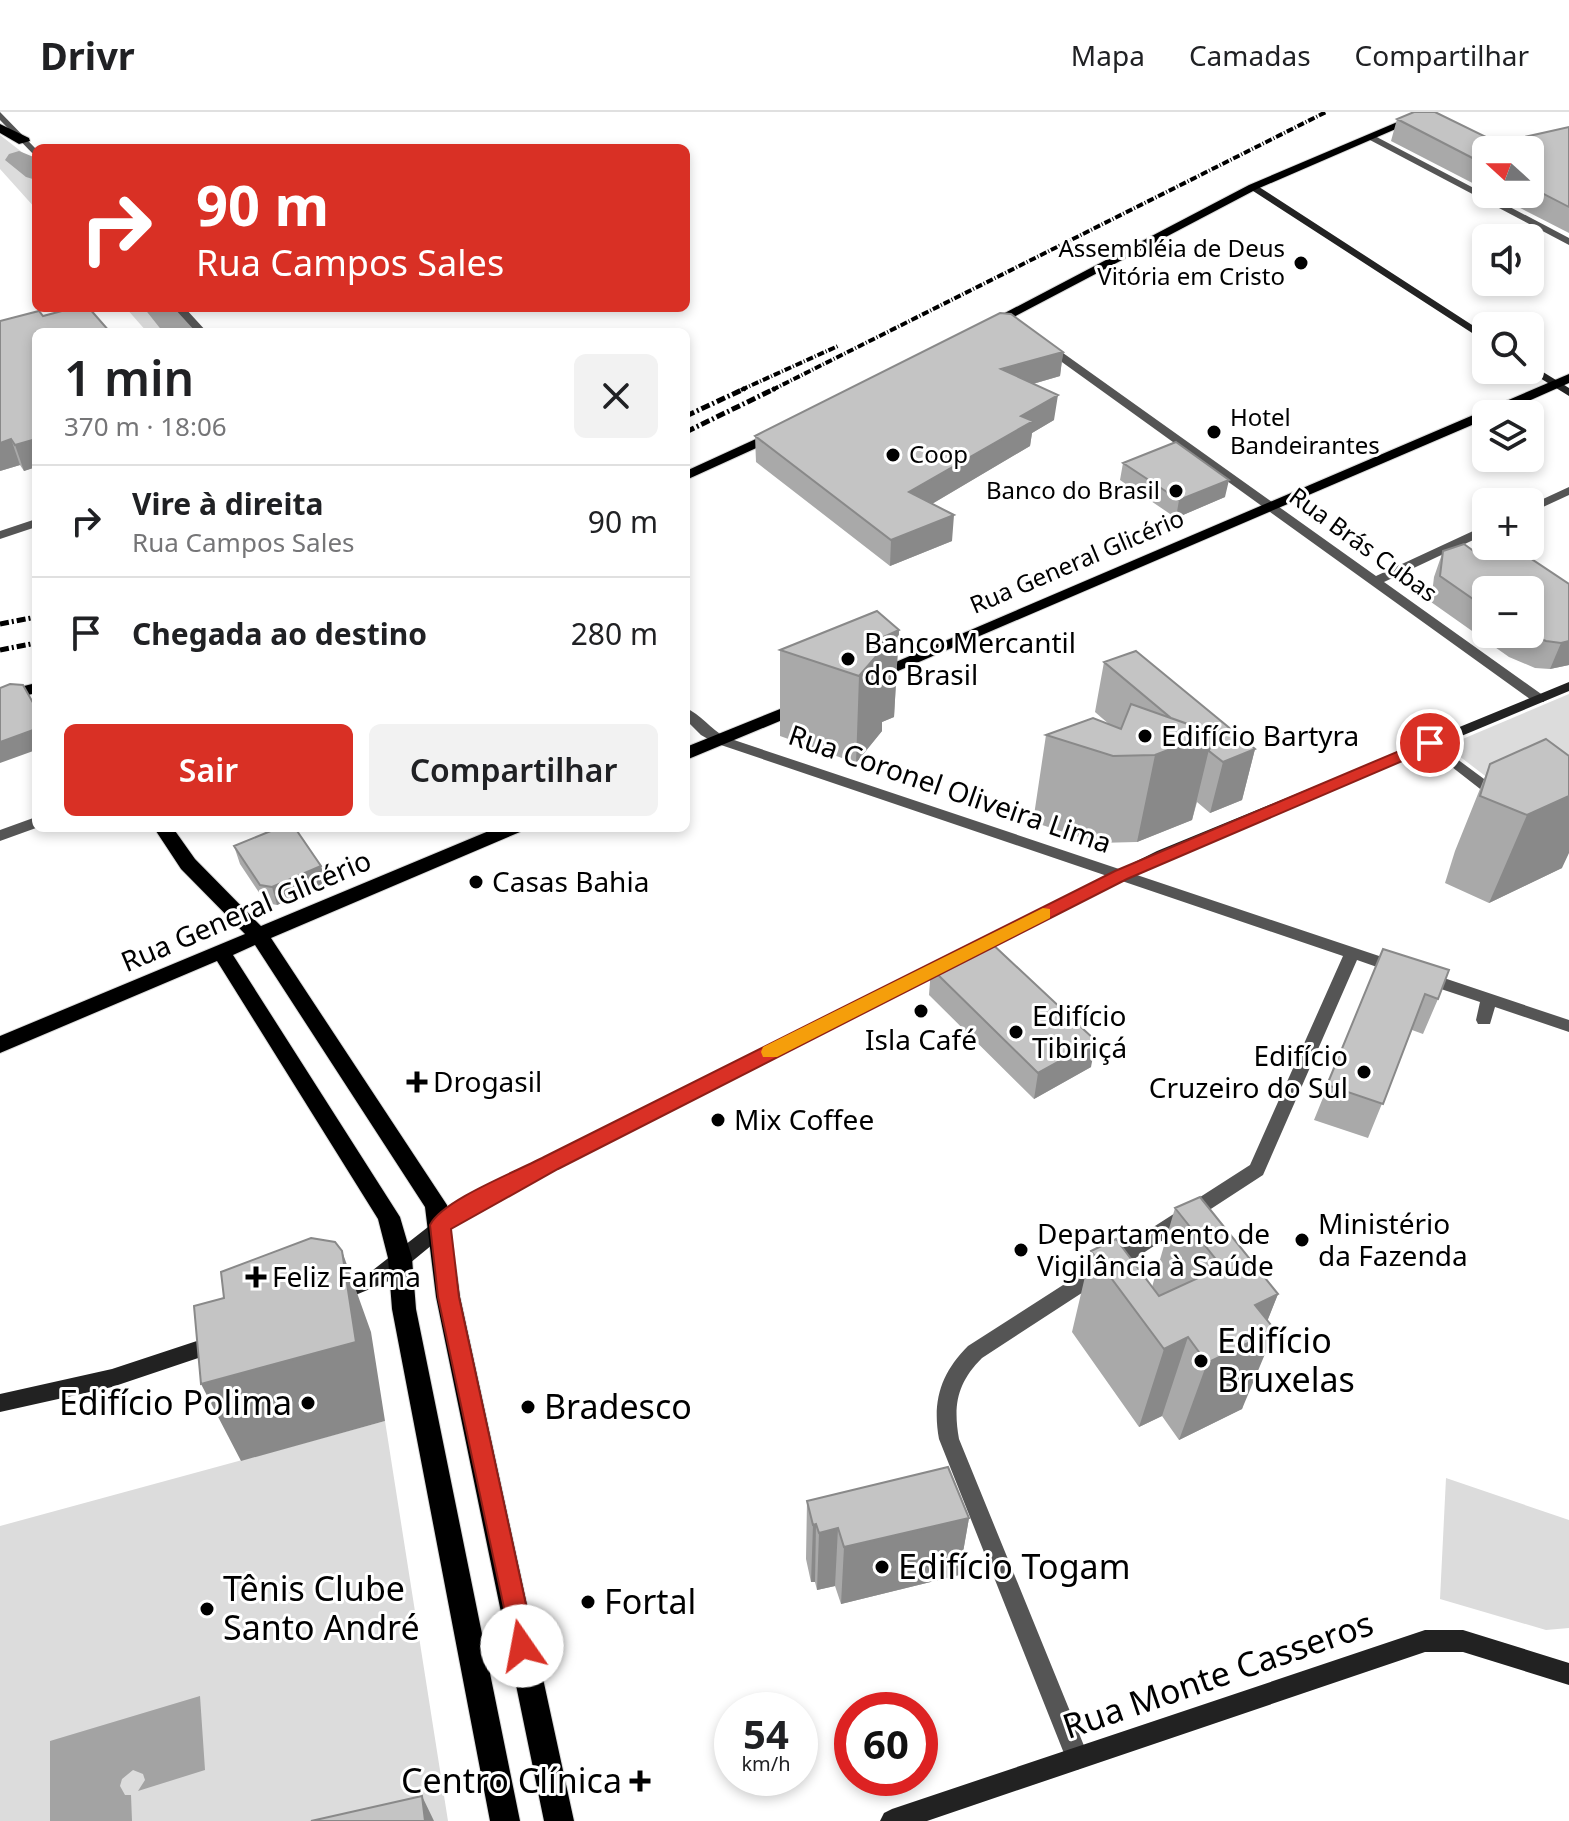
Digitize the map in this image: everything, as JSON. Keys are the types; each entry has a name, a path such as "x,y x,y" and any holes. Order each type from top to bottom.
{"highway":[{"path":"0,128 24,141"}],"main road":[{"path":"978,330 1253,187 1430,112"},
{"name":"Rua General Glicério","path":"1518,400 1562,381"},
{"name":"Rua General Glicério","path":"853,684 1472,420"},
{"path":"690,474 794,425"},
{"path":"0,697 32,689"},
{"path":"690,752 824,696"},
{"path":"166,832 188,864 259,936 436,1205 448,1297 559,1821"},
{"name":"Rua General Glicério","path":"0,1045 504,832"},
{"path":"221,952 389,1217 400,1258 404,1309 505,1821"}],"street":[{"path":"0,115 32,150"},
{"path":"1371,137 1569,242"},
{"path":"1253,187 1472,330"},
{"path":"183,312 198,328"},
{"path":"1005,316 1018,326"},
{"name":"Rua Brás Cubas","path":"1031,335 1539,699"},
{"path":"1562,381 1569,393"},
{"path":"1544,503 1569,491"},
{"path":"0,535 32,524"},
{"path":"1375,581 1472,536"},
{"path":"320,1301 380,1276 440,1225 476,1202 1121,875 1569,686"},
{"name":"Rua Coronel Oliveira Lima","path":"690,716 706,732 720,740 1569,1026"},
{"path":"1430,743 1507,803"},
{"path":"0,836 32,824"},
{"path":"1077,1758 949,1439 946,1393 953,1377 975,1352 1257,1170 1352,953"},
{"path":"1484,1020 1489,999"},
{"path":"0,1403 112,1378 233,1337"},
{"name":"Rua Monte Casseros","path":"892,1821 1425,1641 1446,1639 1482,1645 1569,1674"}],"shaded area":[{"path":"0,135 32,160 32,205 0,169"},
{"path":"130,312 171,312 185,328 144,328"},
{"path":"1569,694 1569,840 1446,746"},
{"name":"Tênis Clube Santo André","path":"385,1421 448,1821 0,1821 0,1526"},
{"path":"1446,1478 1569,1520 1569,1628 1546,1630 1440,1599"},
{"path":"200,1696 205,1770 138,1791 145,1780 143,1774 133,1770 122,1779 120,1786 125,1795 131,1795 132,1821 50,1821 50,1741"}],"building":[{"path":"1414,112 1435,112 1484,136 1472,136 1472,158 1397,119"},
{"path":"1569,127 1569,207 1544,194 1544,136 1529,136"},
{"path":"35,312 43,316 58,312 92,312 106,328 32,328 32,440 15,445 11,439 0,443 0,321"},
{"name":"Coop","path":"1000,313 1011,314 1063,352 1001,369 1058,395 1021,416 1033,421 909,492 954,515 891,540 755,436"},
{"path":"1176,442 1229,480 1179,500 1123,463"},
{"path":"1464,544 1472,550 1472,560 1533,560 1569,584 1569,641 1544,640 1544,576 1472,576 1472,598 1440,576 1443,551"},
{"path":"877,611 899,630 879,639 886,645 859,676 780,650"},
{"path":"1136,651 1255,749 1223,762 1209,751 1213,733 1171,718 1104,662"},
{"path":"10,684 23,685 32,701 32,730 0,742 0,688"},
{"path":"1131,704 1213,733 1155,755 1113,756 1046,735 1093,718 1121,729"},
{"path":"1546,739 1569,756 1569,796 1527,815 1480,796 1490,764"},
{"path":"268,832 298,832 321,866 272,887 260,885 234,846"},
{"path":"988,940 1096,1041 1038,1073 931,968"},
{"name":"Edifício Cruzeiro do Sul","path":"1383,949 1449,970 1438,999 1425,994 1383,1104 1327,1085"},
{"path":"1200,1197 1278,1294 1255,1305 1275,1330 1207,1363 1188,1337 1164,1349 1091,1251 1116,1239 1159,1296 1222,1267 1175,1208"},
{"path":"311,1238 335,1242 342,1251 356,1342 201,1384 194,1306 224,1298 221,1272"},
{"path":"948,1467 969,1518 844,1547 838,1528 819,1533 816,1524 813,1525 807,1501"},
{"path":"422,1796 425,1821 311,1821"}],"waterway":[{"path":"19,160 32,168"},
{"path":"164,312 178,328"}],"railway":[{"path":"775,388 1326,112"},
{"path":"741,390 838,346"},
{"path":"690,414 746,388"},
{"path":"690,430 775,388"},
{"path":"0,624 32,618"},
{"path":"0,650 32,644"}],"slow traffic":[{"path":"770,1052 1043,914"}],"place":[{"name":"Assembléia de Deus Vitória em Cristo","path":"1301,263"},
{"name":"Hotel Bandeirantes","path":"1214,432"},
{"name":"Coop","path":"893,455"},
{"name":"Banco do Brasil","path":"1176,491"},
{"name":"Banco Mercantil do Brasil","path":"848,659"},
{"name":"Edifício Bartyra","path":"1145,736"},
{"name":"Casas Bahia","path":"476,882"},
{"name":"Isla Café","path":"921,1011"},
{"name":"Edifício Tibiriçá","path":"1016,1032"},
{"name":"Edifício Cruzeiro do Sul","path":"1364,1072"},
{"name":"Drogasil","path":"417,1082"},
{"name":"Mix Coffee","path":"718,1120"},
{"name":"Ministério da Fazenda","path":"1302,1240"},
{"name":"Departamento de Vigilância à Saúde","path":"1021,1250"},
{"name":"Feliz Farma","path":"256,1277"},
{"name":"Edifício Bruxelas","path":"1201,1361"},
{"name":"Edifício Polima","path":"308,1403"},
{"name":"Bradesco","path":"528,1407"},
{"name":"Edifício Togam","path":"882,1567"},
{"name":"Fortal","path":"588,1602"},
{"name":"Tênis Clube Santo André","path":"207,1609"},
{"name":"Centro Clínica","path":"640,1781"}],"route":[{"path":"522,1646 448,1297 440,1225 466,1207 551,1163 1121,875 1430,743"}]}
